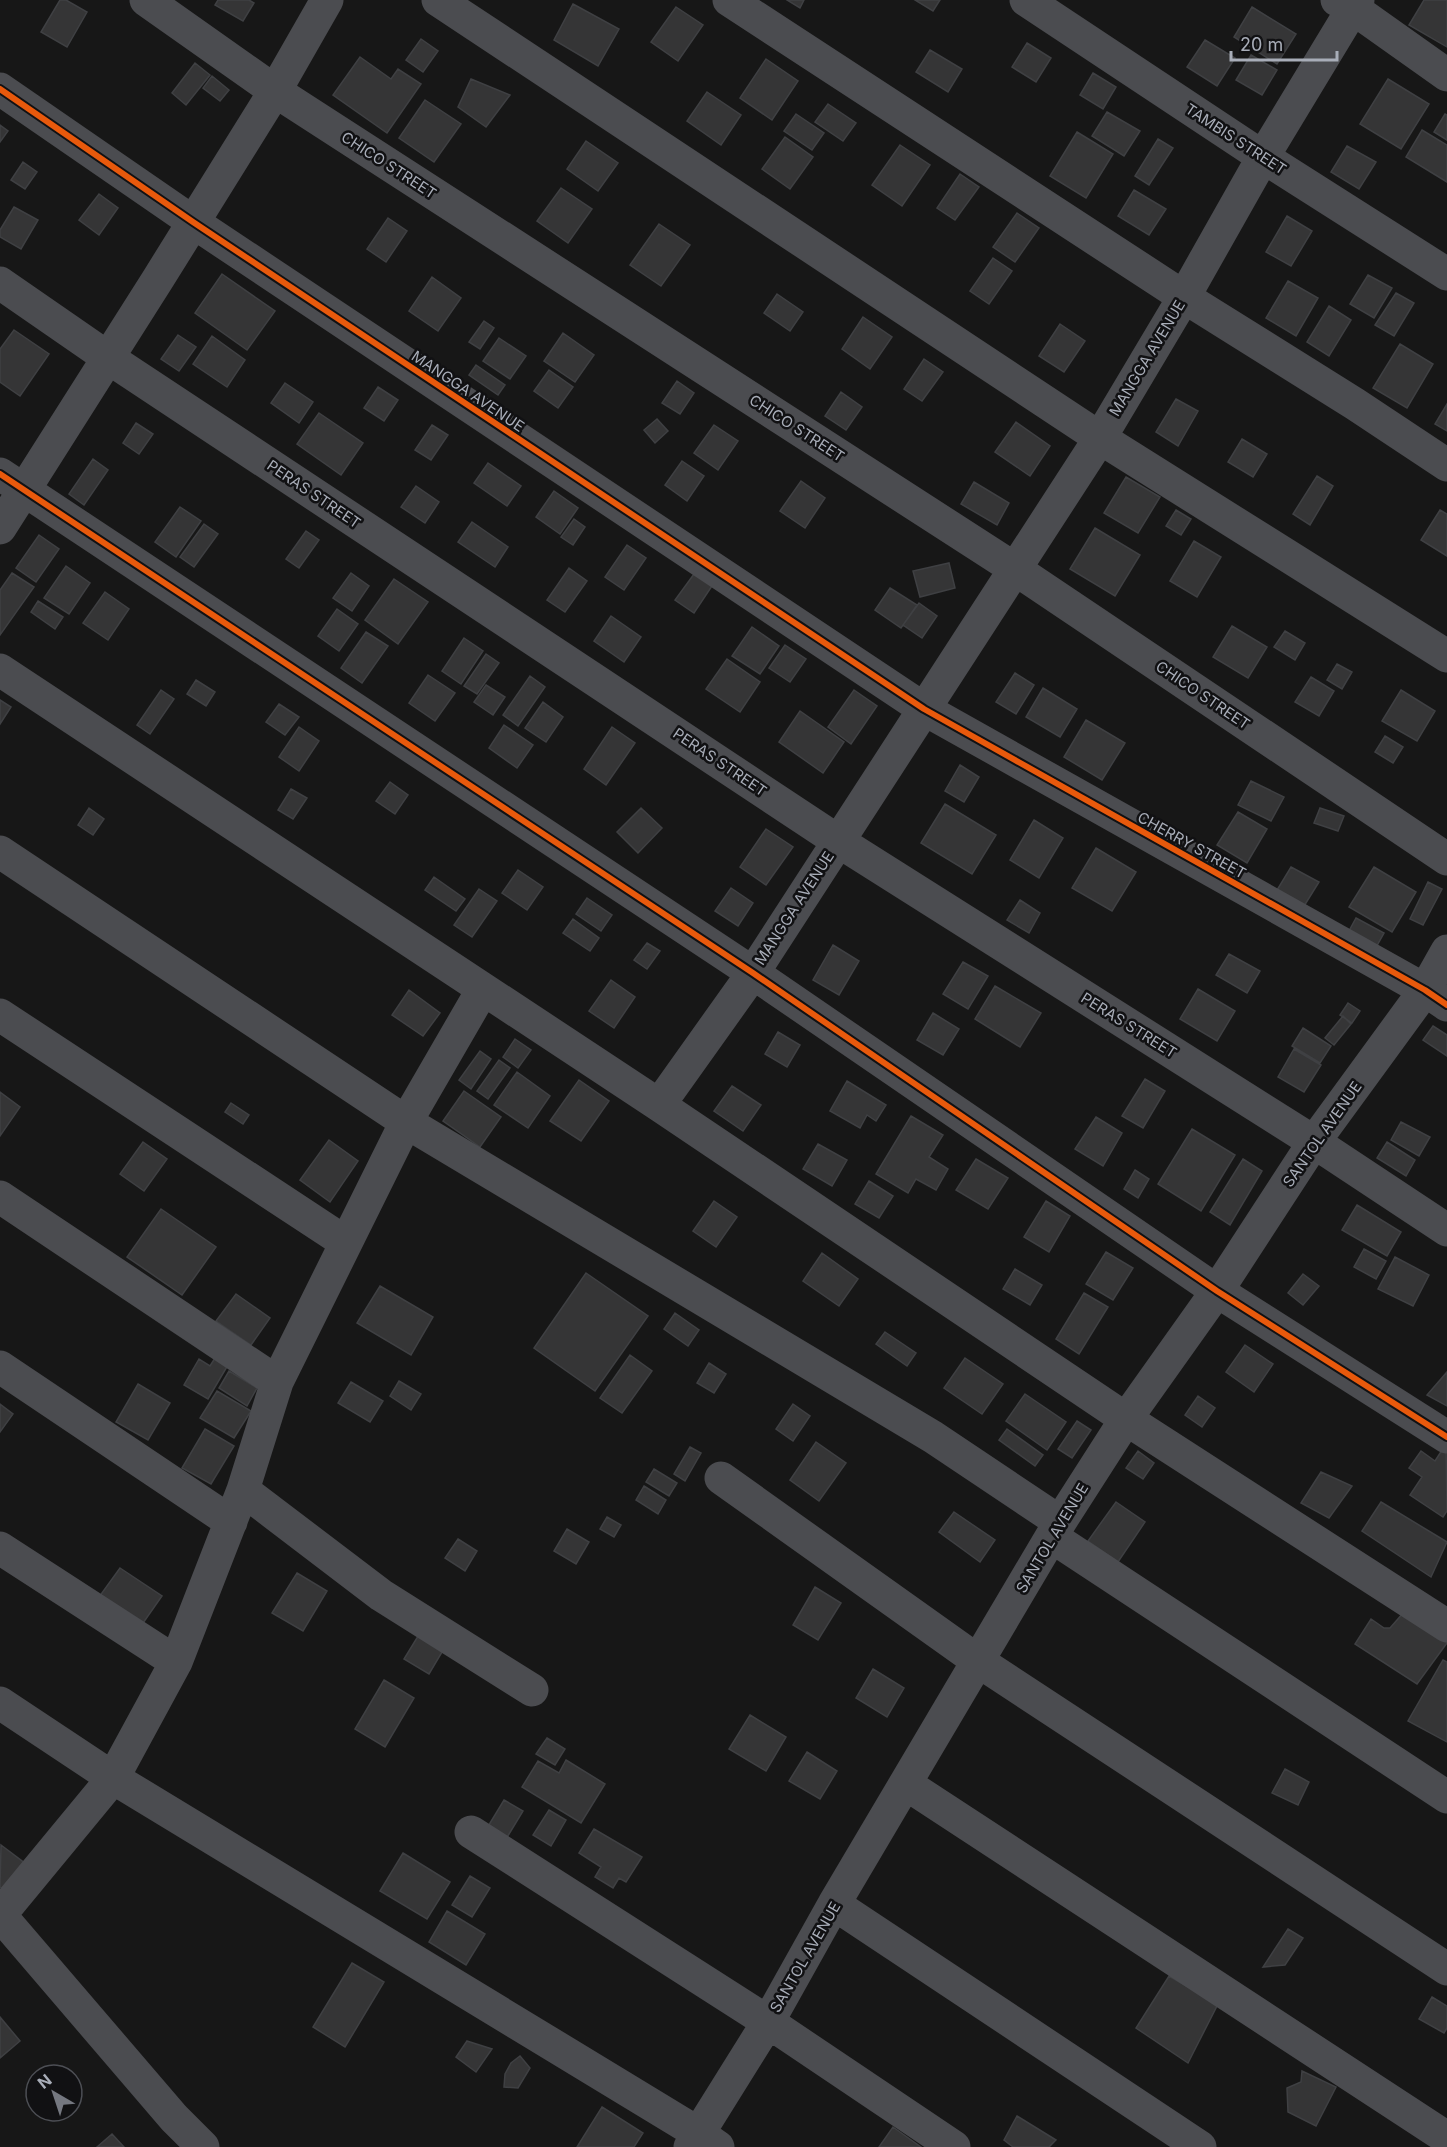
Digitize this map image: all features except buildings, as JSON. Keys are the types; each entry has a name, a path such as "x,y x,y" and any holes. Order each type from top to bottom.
{"street":[{"name":"CHICO STREET","path":"146,0 275,91 1015,569 1447,859"},
{"path":"0,528 12,482 107,357 275,91 327,0"},
{"path":"438,0 1100,438 1447,656"},
{"path":"729,0 1184,297 1355,404 1447,465"},
{"name":"TAMBIS STREET","path":"1026,0 1263,157 1447,274"},
{"path":"1350,3 1447,75"},
{"name":"MANGGA AVENUE","path":"659,1105 753,973 1100,438 1184,297 1350,3"},
{"name":"MANGGA AVENUE","path":"0,89 193,222 924,709"},
{"name":"PERAS STREET","path":"0,283 107,357 838,841 1314,1142 1447,1230"},
{"path":"12,482 753,973 1216,1291 1447,1437"},
{"path":"0,670 659,1105 1126,1419 1447,1626"},
{"name":"CHERRY STREET","path":"924,709 1436,997"},
{"path":"0,852 406,1122 933,1437 1056,1530 1447,1797"},
{"name":"SANTOL AVENUE","path":"702,2142 834,1904 1056,1530 1126,1419 1216,1291 1314,1142 1436,997 1447,951"},
{"path":"203,2147 174,2118 0,1915 113,1778 176,1662 243,1490 278,1382 406,1122 483,989"},
{"path":"0,1015 345,1242"},
{"path":"0,1197 278,1382"},
{"path":"0,1367 231,1522"},
{"path":"721,1478 978,1661 1447,1969"},
{"path":"243,1490 381,1594 532,1690"},
{"path":"0,1548 176,1662"},
{"path":"0,1703 113,1778 702,2142"},
{"path":"906,1784 1447,2138"},
{"path":"471,1832 768,2022 954,2147"},
{"path":"834,1904 1200,2147"}],"cycle path":[{"path":"0,89 193,222 924,709 1425,990 1447,1005"},
{"path":"0,474 753,973 1217,1291 1447,1437"}]}
